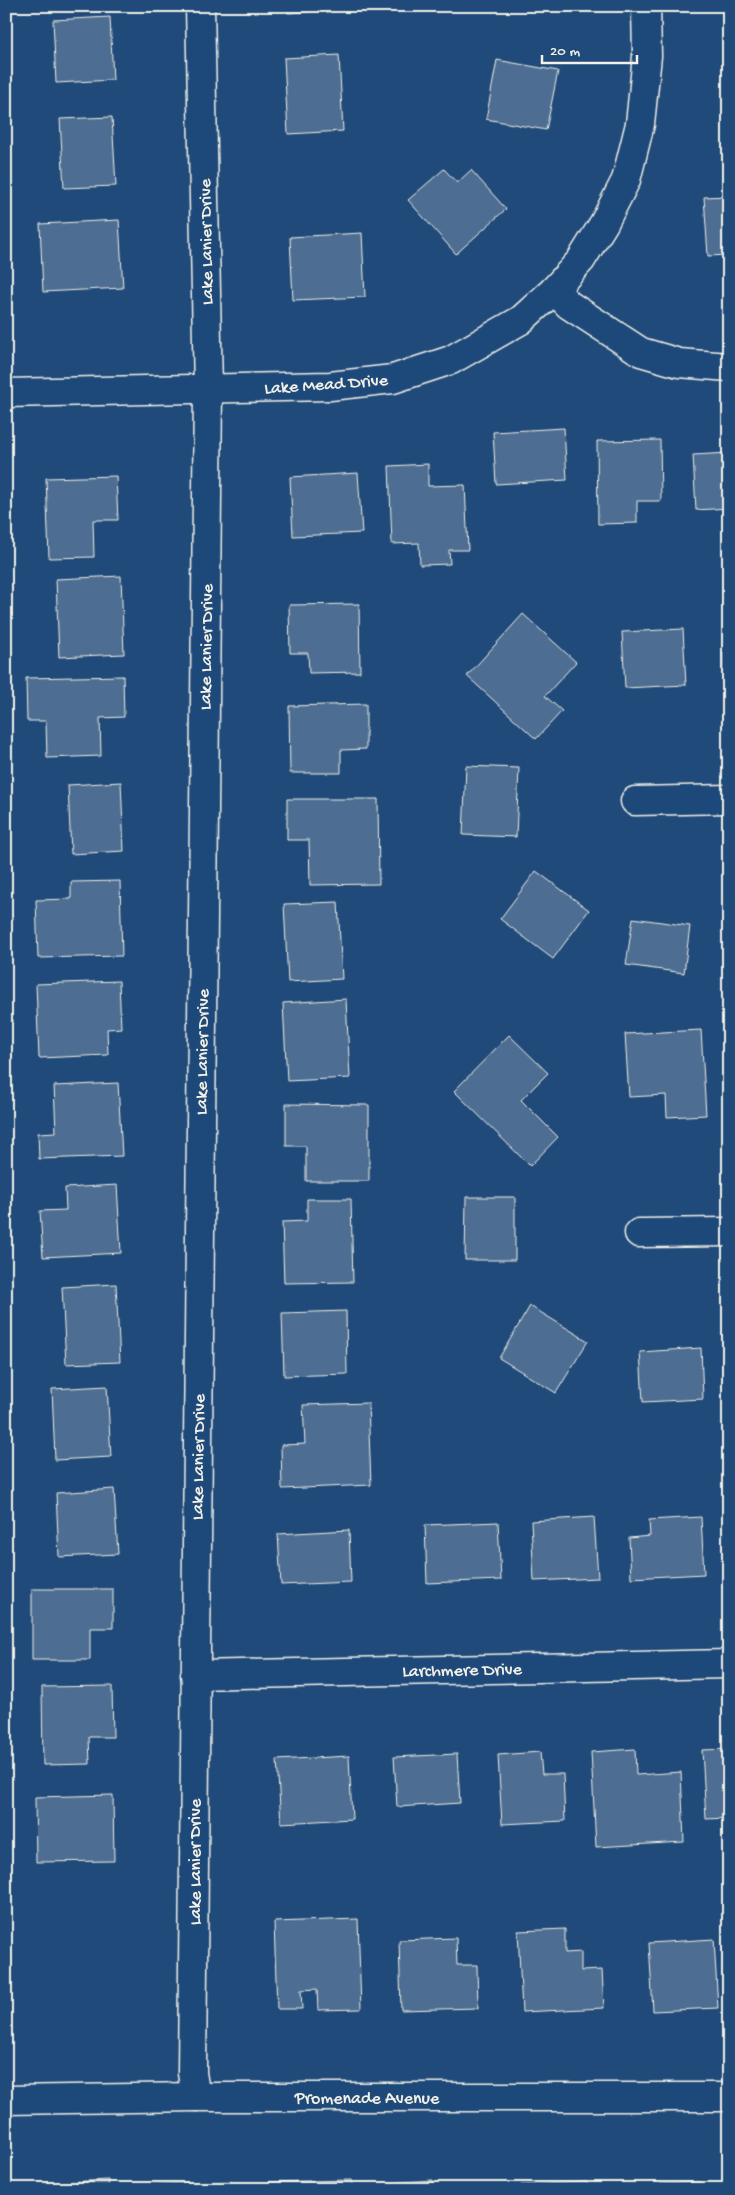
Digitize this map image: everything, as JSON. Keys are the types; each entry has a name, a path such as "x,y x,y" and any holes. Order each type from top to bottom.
{"street":[{"name":"Lake Lanier Drive","path":"196,2097 192,2073 208,389 200,6"},
{"name":"Lake Mead Drive","path":"6,393 330,386 393,379 451,360 521,320 554,290 581,260 604,223 626,180 640,124 647,56 646,6"},
{"path":"554,290 569,305 641,352 679,363 729,368"},
{"path":"635,801 729,799"},
{"path":"639,1234 729,1232"},
{"name":"Larchmere Drive","path":"195,1675 729,1664"},
{"name":"Promenade Avenue","path":"6,2100 196,2097 729,2097"}],"building":[{"path":"287,6 345,6 345,10 288,13"},
{"path":"110,17 113,80 56,83 53,20"},
{"path":"339,55 343,131 288,134 284,58"},
{"path":"497,60 558,71 546,130 486,119"},
{"path":"112,117 116,186 64,188 60,119"},
{"path":"444,169 457,183 471,170 506,209 456,254 408,200"},
{"path":"729,196 729,255 708,256 704,197"},
{"path":"119,220 123,288 43,292 40,224"},
{"path":"362,233 365,297 293,300 290,237"},
{"path":"564,428 567,480 496,484 493,432"},
{"path":"660,440 661,501 637,501 637,523 598,524 597,441"},
{"path":"729,453 729,508 696,510 693,455"},
{"path":"428,464 428,486 465,485 468,550 449,550 450,564 420,565 419,543 392,544 389,466"},
{"path":"358,473 362,533 293,536 290,477"},
{"path":"116,476 118,520 93,520 94,557 49,558 46,478"},
{"path":"121,576 124,654 59,657 56,579"},
{"path":"359,604 360,672 309,673 308,653 290,653 289,605"},
{"path":"523,614 576,662 545,696 562,711 536,739 467,676"},
{"path":"683,629 686,685 625,688 622,632"},
{"path":"723,653 729,653 729,711 726,712"},
{"path":"123,676 124,717 100,718 101,756 47,758 46,721 27,721 26,678"},
{"path":"366,704 366,749 341,750 341,773 290,773 289,706"},
{"path":"466,766 519,768 516,837 463,835"},
{"path":"121,782 124,851 71,854 68,785"},
{"path":"287,799 378,799 379,884 310,885 309,840 287,840"},
{"path":"536,871 589,910 553,959 500,919"},
{"path":"120,881 122,956 38,958 36,900 71,899 71,882"},
{"path":"724,885 729,885 729,940 727,940"},
{"path":"338,902 342,979 288,982 284,904"},
{"path":"633,918 690,926 684,973 626,965"},
{"path":"119,981 121,1028 107,1029 108,1055 39,1058 36,984"},
{"path":"346,999 350,1078 287,1081 283,1003"},
{"path":"701,1030 706,1115 667,1117 666,1095 629,1097 625,1034"},
{"path":"509,1035 548,1073 521,1100 558,1137 530,1166 454,1091"},
{"path":"118,1083 122,1156 39,1159 38,1133 56,1132 54,1086"},
{"path":"286,1104 369,1105 369,1181 306,1181 306,1146 286,1146"},
{"path":"117,1185 121,1253 43,1257 40,1211 66,1210 65,1188"},
{"path":"466,1197 515,1197 515,1260 465,1260"},
{"path":"307,1199 351,1199 353,1282 284,1283 282,1222 307,1221"},
{"path":"116,1284 120,1362 66,1364 62,1287"},
{"path":"530,1306 588,1341 556,1393 499,1358"},
{"path":"346,1311 347,1374 284,1376 282,1313"},
{"path":"701,1348 703,1399 643,1402 640,1352"},
{"path":"107,1386 111,1457 55,1460 52,1389"},
{"path":"368,1403 371,1485 282,1489 281,1445 305,1444 303,1405"},
{"path":"723,1484 729,1484 729,1551 727,1551"},
{"path":"114,1489 118,1554 59,1557 56,1493"},
{"path":"594,1517 598,1578 534,1581 531,1521"},
{"path":"701,1517 704,1574 631,1578 629,1538 650,1536 649,1520"},
{"path":"498,1522 501,1580 427,1583 425,1525"},
{"path":"349,1530 351,1582 281,1585 278,1534"},
{"path":"32,1589 113,1589 113,1628 90,1628 90,1660 32,1660"},
{"path":"112,1686 113,1737 89,1737 90,1764 43,1765 42,1687"},
{"path":"635,1749 636,1775 681,1772 684,1842 596,1847 591,1752"},
{"path":"729,1749 729,1818 706,1819 702,1750"},
{"path":"540,1752 542,1774 563,1774 565,1821 502,1824 498,1755"},
{"path":"457,1754 460,1803 397,1807 394,1757"},
{"path":"349,1756 352,1819 281,1823 277,1760"},
{"path":"113,1795 114,1861 36,1862 35,1797"},
{"path":"358,1919 361,2009 318,2010 317,1989 301,1990 302,2009 277,2009 274,1922"},
{"path":"565,1929 565,1953 581,1952 581,1971 602,1970 604,2008 522,2012 518,1931"},
{"path":"456,1938 457,1965 477,1965 478,2008 401,2010 399,1940"},
{"path":"714,1939 718,2008 653,2011 649,1943"},
{"path":"108,2180 109,2189 71,2189 71,2182"},
{"path":"352,2180 352,2189 268,2189 268,2182"},
{"path":"433,2180 433,2189 390,2189 389,2183"},
{"path":"231,2181 231,2189 141,2189 141,2185"},
{"path":"587,2182 587,2189 521,2189 521,2185"},
{"path":"701,2182 702,2189 660,2189 660,2184"}]}
